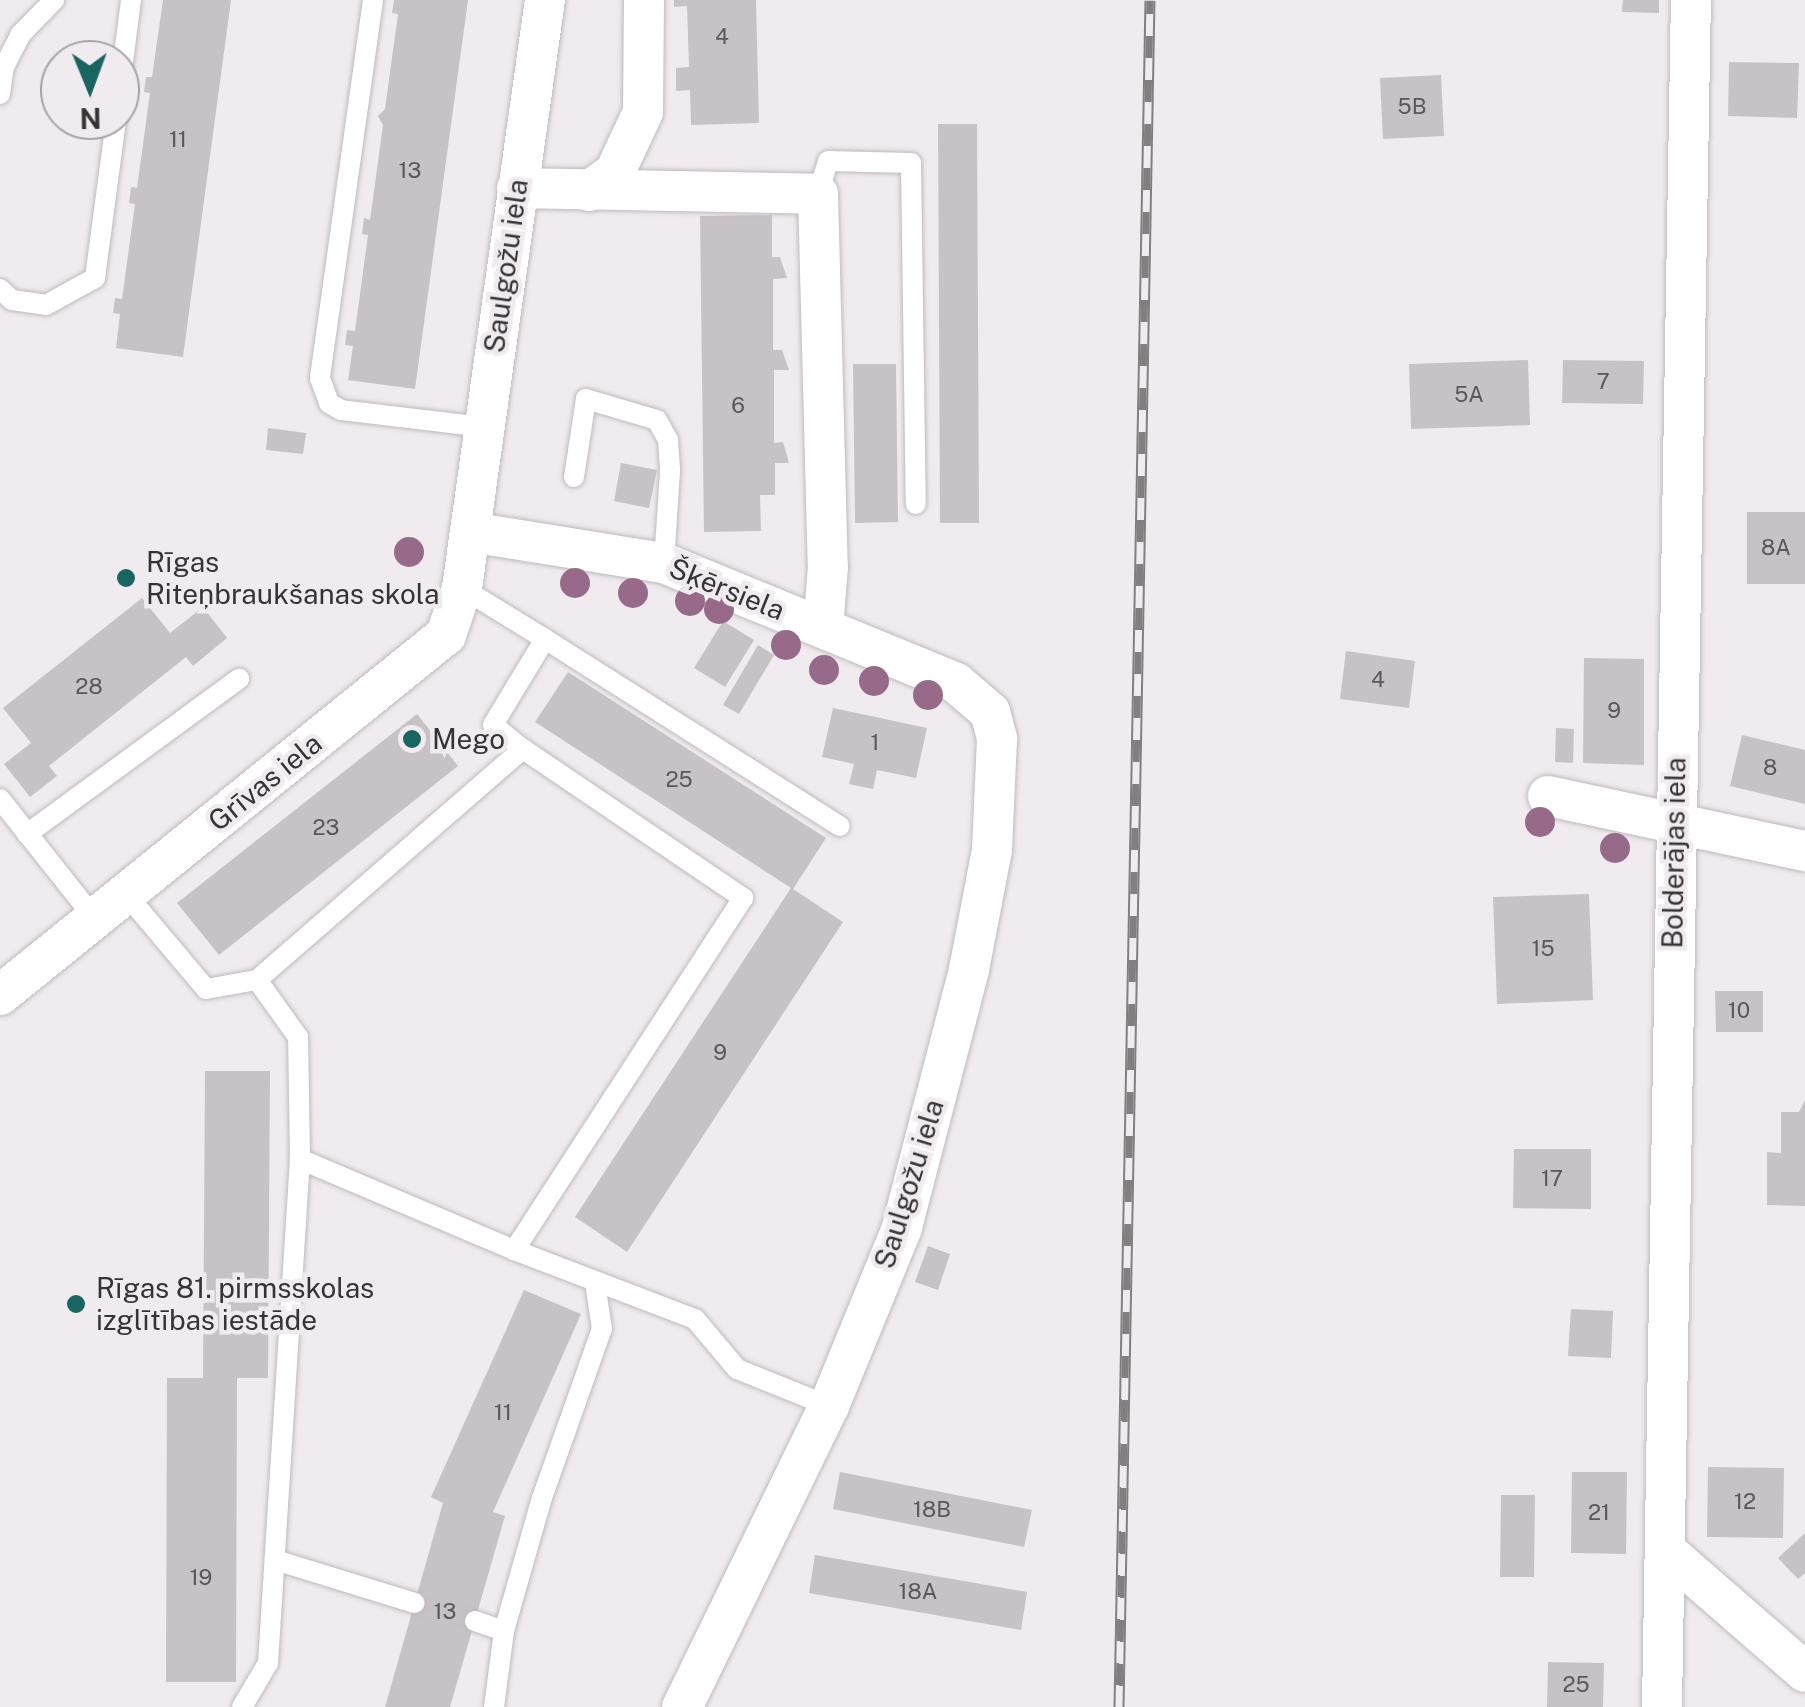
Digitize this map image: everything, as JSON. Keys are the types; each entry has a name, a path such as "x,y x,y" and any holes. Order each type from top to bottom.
{"street":[{"name":"Saulgožu iela","path":"470,532 545,0"},
{"path":"589,191 614,172 643,112 644,0"},
{"name":"Bolderājas iela","path":"1662,1707 1674,823 1691,0"},
{"path":"517,188 818,194 828,567 823,628"},
{"name":"Šķērsiela","path":"470,532 664,563 972,692"},
{"name":"Grīvas iela","path":"0,995 446,635 462,588 470,532"},
{"name":"Saulgožu iela","path":"682,1707 830,1406 902,1228 972,953 1000,772 990,712 972,692"},
{"path":"1548,796 1805,851"},
{"path":"1666,1551 1805,1672"}],"lane":[{"path":"0,94 4,67 20,35 54,0"},
{"path":"126,40 131,0"},
{"path":"372,0 320,378 329,403 341,410 483,427"},
{"path":"0,288 12,300 46,305 95,278 113,140"},
{"path":"818,194 828,161 911,163 916,504"},
{"path":"574,477 586,399 658,420 668,440 670,471 664,563"},
{"path":"462,588 840,826"},
{"path":"514,1250 743,898 493,725 546,639"},
{"path":"28,834 239,679"},
{"path":"126,894 206,989 257,980 523,749"},
{"path":"0,799 95,919"},
{"path":"242,1707 268,1664 300,1159 298,1038 257,980"},
{"path":"300,1159 595,1284 694,1319 738,1369 830,1406"},
{"path":"494,1707 504,1630 542,1498 602,1330 595,1284"},
{"path":"275,1560 415,1603"},
{"path":"475,1622 504,1630"}],"building":[{"path":"163,0 231,0 183,357 116,348 120,314 113,313 115,298 122,299 135,204 129,203 131,187 137,188 150,93 144,92 146,77 152,77"},
{"path":"394,0 468,0 415,389 348,380 353,346 345,345 347,330 355,331 368,235 362,234 364,218 370,220 383,125 378,116 385,109 398,14 392,13"},
{"path":"674,0 756,0 759,123 691,125 690,90 676,91 676,68 689,67 687,6 674,7"},
{"path":"1623,0 1659,0 1659,13 1622,12"},
{"path":"1729,62 1799,63 1797,118 1728,116"},
{"path":"1441,75 1444,136 1383,139 1380,78"},
{"path":"938,124 977,124 979,523 940,523"},
{"path":"772,215 772,257 780,257 787,278 773,279 773,350 782,350 789,370 774,370 774,443 783,442 789,463 775,463 775,495 760,495 761,531 704,532 700,216"},
{"path":"1528,360 1530,425 1411,429 1409,364"},
{"path":"1563,360 1644,361 1643,404 1562,403"},
{"path":"853,364 896,364 898,522 855,523"},
{"path":"268,428 306,433 303,454 266,450"},
{"path":"621,463 657,470 649,508 614,501"},
{"path":"1747,512 1805,512 1805,584 1747,584"},
{"path":"142,598 170,633 203,607 227,638 193,666 186,657 49,766 57,776 30,797 4,764 31,743 3,708"},
{"path":"723,621 754,640 725,687 694,668"},
{"path":"758,645 774,655 739,714 723,705"},
{"path":"1346,651 1415,661 1409,708 1340,699"},
{"path":"1584,658 1644,659 1644,765 1583,763"},
{"path":"568,672 826,838 793,889 843,922 627,1252 575,1217 791,888 535,722"},
{"path":"833,708 927,728 916,778 877,770 873,789 849,784 854,764 822,757"},
{"path":"417,714 458,766 219,955 177,903"},
{"path":"1556,728 1574,729 1573,763 1555,762"},
{"path":"1742,735 1805,750 1805,804 1730,786"},
{"path":"1589,894 1593,1000 1497,1004 1493,897"},
{"path":"1715,991 1763,991 1763,1032 1716,1032"},
{"path":"205,1071 270,1071 268,1378 237,1378 236,1682 166,1682 167,1378 203,1378"},
{"path":"1805,1100 1805,1206 1767,1205 1767,1152 1781,1153 1781,1112 1799,1112"},
{"path":"1514,1149 1591,1149 1591,1209 1513,1208"},
{"path":"928,1246 950,1254 938,1290 915,1282"},
{"path":"524,1290 581,1314 493,1512 505,1516 450,1707 385,1707 443,1503 431,1497"},
{"path":"1571,1309 1613,1311 1611,1358 1568,1356"},
{"path":"1708,1467 1784,1468 1783,1538 1707,1537"},
{"path":"840,1472 1032,1510 1024,1547 833,1509"},
{"path":"1572,1472 1627,1472 1626,1554 1571,1553"},
{"path":"1501,1495 1535,1495 1534,1577 1500,1577"},
{"path":"1805,1533 1805,1573 1798,1579 1778,1558"},
{"path":"815,1555 1027,1592 1021,1630 809,1593"},
{"path":"1548,1662 1604,1663 1603,1707 1547,1707"}],"railway":[{"path":"1119,1707 1150,0"}],"place":[{"name":"Rīgas Riteņbraukšanas skola","path":"126,578"},
{"name":"Mego","path":"412,739"},
{"name":"Rīgas 81. pirmsskolas izglītības iestāde","path":"76,1304"}]}
